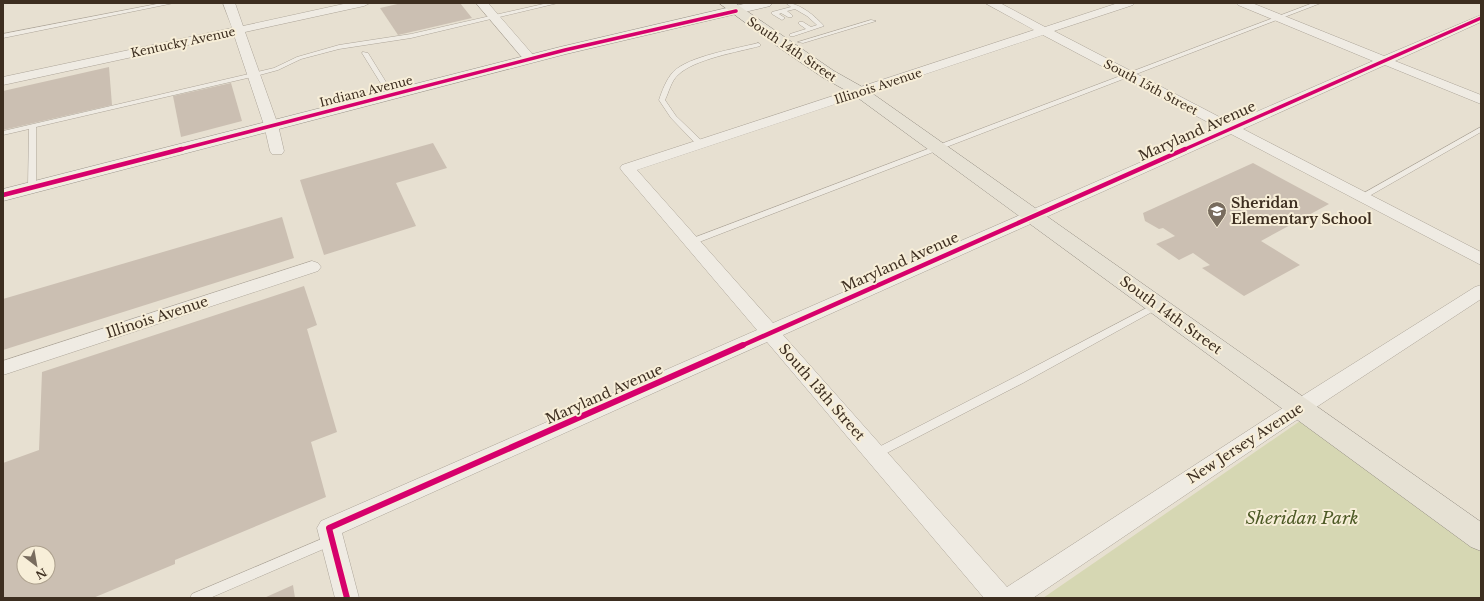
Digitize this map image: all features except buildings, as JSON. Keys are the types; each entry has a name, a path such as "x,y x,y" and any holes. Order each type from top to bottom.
{"main road":[{"name":"South 14th Street","path":"740,5 797,34 845,76 860,92"},
{"name":"South 14th Street","path":"740,5 819,68 860,92 939,148 1481,538"},
{"name":"Indiana Avenue","path":"3,195 740,5"}],"street":[{"path":"229,3 271,125 277,151"},
{"name":"Kentucky Avenue","path":"3,81 364,3"},
{"path":"482,3 530,59"},
{"name":"South 15th Street","path":"991,3 1481,259"},
{"name":"Illinois Avenue","path":"627,168 1129,3"},
{"path":"1242,3 1481,100"},
{"name":"Maryland Avenue","path":"331,534 770,333 1481,18"},
{"name":"South 13th Street","path":"627,168 1000,598"},
{"name":"Illinois Avenue","path":"3,368 312,267"},
{"name":"New Jersey Avenue","path":"1012,598 1300,407 1481,291"},
{"path":"331,534 347,598"}],"lane":[{"path":"3,36 171,3"},
{"path":"3,133 254,75 276,69 299,58 339,48 411,36 554,3"},
{"path":"789,3 819,23 821,26 797,34"},
{"path":"691,242 1130,76 1318,3"},
{"path":"782,18 774,13 796,7"},
{"path":"782,11 790,16"},
{"path":"797,34 874,21"},
{"path":"801,23 810,29"},
{"path":"701,144 673,117 662,100 668,85 677,72 690,64 758,45"},
{"path":"365,53 391,95"},
{"path":"32,187 33,126"},
{"path":"1362,197 1481,129"},
{"path":"875,454 1019,380 1158,305"},
{"path":"196,598 331,534"}],"green space":[{"name":"Sheridan Park","path":"1303,419 1481,550 1481,598 1043,598"}],"cycle path":[{"path":"3,195 565,50 736,11"},
{"path":"347,598 329,528 1481,18"}],"place":[{"name":"Sheridan Elementary School","path":"1217,228"}]}
